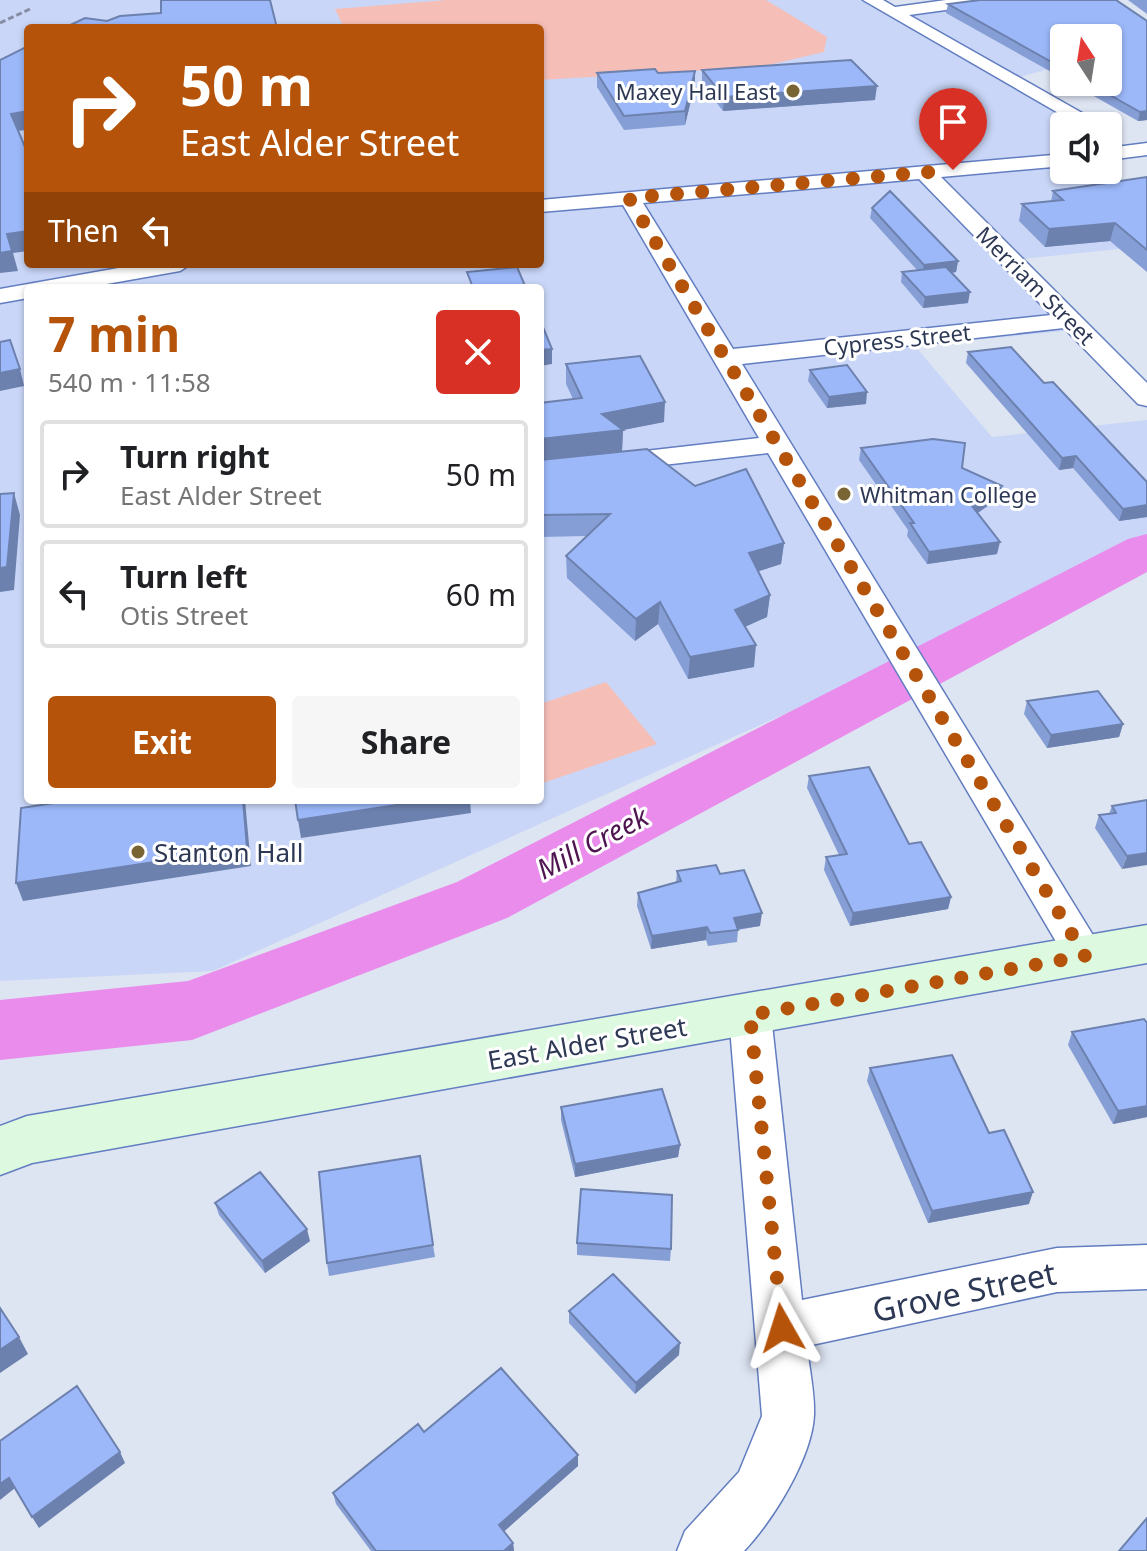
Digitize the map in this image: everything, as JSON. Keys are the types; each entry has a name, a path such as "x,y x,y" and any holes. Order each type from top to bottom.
{"main road":[{"name":"East Alder Street","path":"9,1141 1147,944"}],"street":[{"path":"871,0 1070,112"},
{"path":"893,12 982,0"},
{"path":"1122,140 1143,150"},
{"path":"1122,152 1143,150"},
{"path":"544,206 1050,161"},
{"name":"Merriam Street","path":"925,173 1147,398"},
{"path":"629,198 1085,956"},
{"path":"67,284 157,268"},
{"path":"0,296 24,292"},
{"name":"Cypress Street","path":"724,358 1070,320"},
{"path":"544,471 775,444"},
{"path":"705,1551 748,1509 775,1463 788,1416 750,1015"},
{"name":"Grove Street","path":"782,1328 1057,1270 1147,1267"}],"shaded area":[{"name":"Whitman College","path":"0,0 861,0 1058,112 1050,112 1050,160 925,173 1064,331 915,346 992,437 1147,420 1147,551 213,971 0,981"},
{"path":"446,0 766,0 827,37 824,52 760,67 544,80 544,24 342,24 335,9"},
{"path":"1016,0 1050,27 1050,69 1019,77 910,15"},
{"path":"1050,168 1050,184 1088,184 1147,222 1147,246 1022,259 942,178"},
{"path":"606,682 657,744 544,783 544,703"}],"building":[{"path":"161,0 270,0 276,24 72,24 85,18 107,21 120,16 161,13"},
{"path":"980,0 1116,0 1147,21 1147,111 1140,112 1112,96 1122,96 1122,24 1050,24 1050,61 948,4"},
{"path":"24,48 24,112 11,114 24,145 24,232 7,234 12,251 0,253 0,60"},
{"path":"851,60 877,86 724,97 702,70"},
{"path":"655,69 658,73 695,71 685,111 624,116 597,73"},
{"path":"1147,177 1147,250 1115,223 1049,229 1022,204 1063,200 1053,191 1122,184 1122,181"},
{"path":"890,191 958,261 924,265 872,208"},
{"path":"946,267 970,292 925,297 902,272"},
{"path":"517,268 524,284 472,284 467,272"},
{"path":"544,330 552,349 544,350"},
{"path":"10,340 20,369 0,373 0,342"},
{"path":"1011,347 1044,383 1053,382 1147,482 1147,505 1123,509 1076,456 1062,458 968,352"},
{"path":"640,356 665,402 602,414 623,430 544,439 544,403 582,398 566,364"},
{"path":"847,365 867,392 829,397 810,370"},
{"path":"933,439 965,443 962,468 1002,486 972,506 1000,542 929,552 910,523 914,523 861,448"},
{"path":"647,449 695,486 746,469 784,543 749,553 770,595 735,610 756,645 690,657 660,602 636,619 566,556 610,514 544,515 544,460"},
{"path":"14,493 7,567 0,568 0,494"},
{"path":"1098,691 1123,724 1051,735 1027,701"},
{"path":"869,767 909,844 921,842 951,897 853,913 826,857 847,854 809,776"},
{"path":"1147,800 1147,853 1127,856 1099,815 1116,813 1112,806"},
{"path":"47,804 243,804 247,848 16,883 21,808"},
{"path":"296,804 403,804 298,820"},
{"path":"716,865 720,874 744,870 762,913 734,918 738,930 710,933 707,927 652,936 638,893 681,881 677,871"},
{"path":"1144,1019 1147,1023 1147,1106 1118,1111 1072,1032"},
{"path":"952,1055 989,1133 1004,1130 1033,1192 932,1211 870,1068"},
{"path":"662,1089 680,1145 575,1164 561,1107"},
{"path":"420,1156 433,1245 327,1263 319,1172"},
{"path":"260,1172 307,1229 262,1261 215,1203"},
{"path":"581,1189 672,1195 671,1249 577,1243"},
{"path":"613,1274 680,1343 636,1383 569,1311"},
{"path":"0,1308 19,1337 0,1350"},
{"path":"501,1368 578,1455 499,1525 513,1543 504,1551 376,1551 333,1493 418,1424 424,1432"},
{"path":"77,1386 120,1452 32,1517 9,1478 0,1484 0,1441"},
{"path":"1147,1518 1147,1551 1119,1551"}],"waterway":[{"name":"Mill Creek","path":"0,1030 192,1010 482,900 1147,550"}],"railway":[{"path":"0,23 32,8"}],"place":[{"name":"Maxey Hall East","path":"793,91"},
{"name":"Whitman College","path":"844,494"},
{"name":"Stanton Hall","path":"138,852"}],"route":[{"path":"782,1328 750,1015 1085,956 629,198 953,170"}]}
